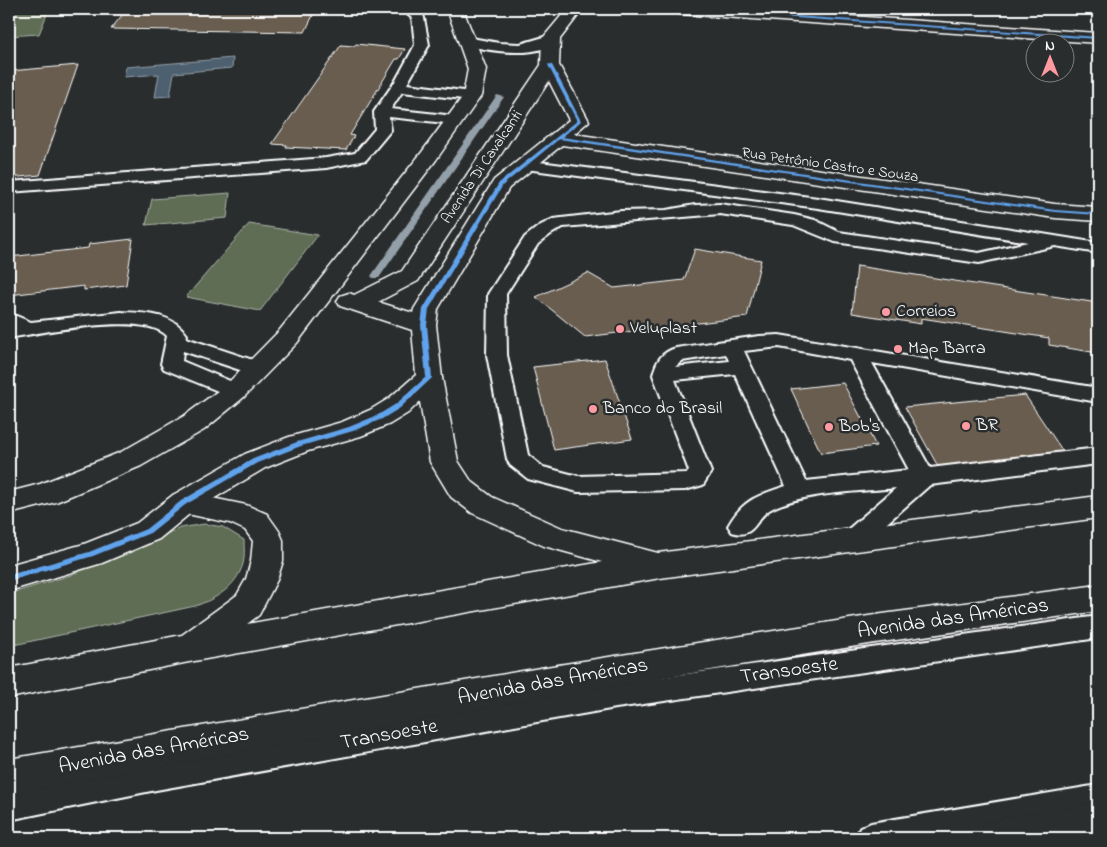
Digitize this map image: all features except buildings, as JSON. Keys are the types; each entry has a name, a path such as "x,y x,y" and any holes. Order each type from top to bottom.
{"main road":[{"path":"9,503 46,494 130,459 194,423 235,391 288,337 322,296 473,94 477,69 456,9"},
{"path":"550,65 551,39 575,9"},
{"path":"680,9 1098,38"},
{"name":"Avenida Di Cavalcanti","path":"359,302 410,276 550,65 579,121 501,184 426,309 424,324 429,378 444,462 461,489 482,505 555,538 660,565"},
{"name":"Rua Petrônio Castro e Souza","path":"558,138 1056,211 1098,214"},
{"path":"322,296 359,302 424,324"},
{"path":"9,578 91,554 148,531 183,503 255,461 380,417 398,406 429,378"},
{"path":"183,503 235,513 256,522 268,540 267,561 261,580 248,605 189,648"},
{"path":"9,683 189,648 660,565 1098,507"},
{"name":"Avenida das Américas","path":"9,777 552,681 875,630 1098,598"},
{"path":"998,838 1098,821"}],"lane":[{"path":"9,187 326,163 360,157 383,130 381,112 422,45 418,16 407,9"},
{"path":"466,41 492,47 519,49 536,46 551,39"},
{"path":"397,87 473,94"},
{"path":"381,112 455,120"},
{"path":"524,165 818,204 1095,251"},
{"path":"1050,242 979,258 835,237 809,224 794,220 720,209 696,210 666,215 621,216 559,222 531,241 497,294 497,355 518,459 536,473 578,484 685,482 695,479 700,472 663,375 666,363 676,355 732,346 780,341 1098,395"},
{"path":"9,332 124,317 168,326 177,335 171,364 235,391"},
{"path":"9,320 29,328"},
{"path":"175,340 258,369"},
{"path":"732,346 799,490"},
{"path":"857,354 924,477"},
{"path":"663,375 742,366"},
{"path":"740,526 761,503 799,490 1098,456"},
{"path":"853,539 924,477"},
{"name":"Transoeste","path":"9,806 156,776 616,696 1098,627"},
{"path":"871,838 1098,799"}],"green space":[{"path":"9,9 49,9 39,34 9,36"},
{"path":"230,193 227,218 146,225 152,199"},
{"path":"249,224 318,235 260,311 186,297"},
{"path":"204,524 223,527 244,540 244,558 240,572 230,586 218,596 195,606 9,646 9,594 71,575 180,528"}],"water":[{"path":"233,58 232,68 174,73 170,96 155,97 159,74 124,77 126,67"}],"waterway":[{"path":"376,276 500,97"}],"cycle path":[{"path":"680,9 1098,38"},
{"path":"9,578 91,554 148,531 183,503 255,461 299,444 351,429 380,417 398,406 429,378 424,325 426,309 501,184 579,121 550,65"},
{"path":"558,138 1055,211 1098,214"}],"place":[{"name":"Correios","path":"886,312"},
{"name":"Veluplast","path":"620,329"},
{"name":"Map Barra","path":"898,349"},
{"name":"Banco do Brasil","path":"593,409"},
{"name":"BR","path":"966,426"},
{"name":"Bob's","path":"829,427"}]}
